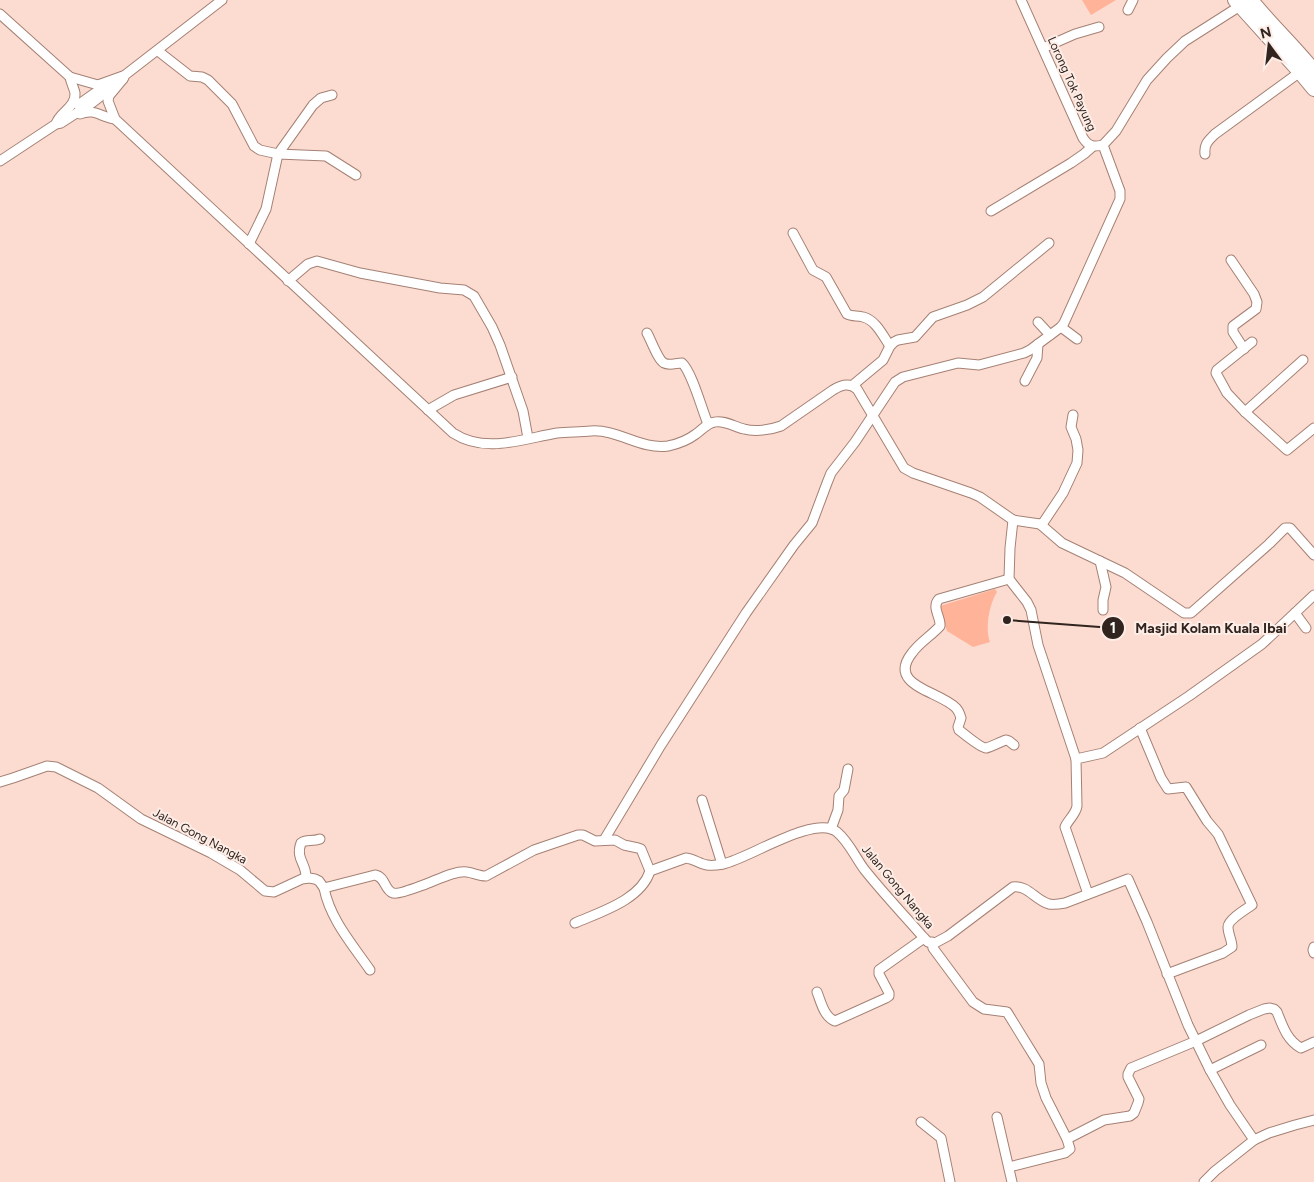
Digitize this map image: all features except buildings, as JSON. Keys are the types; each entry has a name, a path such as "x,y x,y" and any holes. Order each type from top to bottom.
{"highway":[{"path":"1242,2 1263,15 1302,56 1314,89"}],"street":[{"path":"0,161 123,77 222,0"},
{"name":"Lorong Tok Payung","path":"1021,0 1083,138 1086,144 1092,147 1103,145 1116,131 1147,80 1185,41 1242,2"},
{"path":"1128,10 1133,0"},
{"path":"0,14 453,433 470,442 490,444 559,433 602,431 648,445 663,446 687,440 708,424 720,421 748,430 777,428 833,390 847,384 853,385 857,389 904,468 971,492 1013,520 1040,524 1062,543 1125,573 1184,613 1191,612 1285,528 1290,528 1314,556"},
{"path":"1043,48 1075,34 1099,27"},
{"path":"158,51 190,76 202,77 208,80 232,104 254,146 260,150 278,154 326,156 356,175"},
{"path":"1205,154 1204,148 1207,142 1215,134 1307,71"},
{"path":"72,79 98,85 123,77"},
{"path":"113,118 108,101 109,96 123,77"},
{"path":"58,122 71,106 74,99 75,93 72,79"},
{"path":"249,244 266,209 278,154 321,98 332,95"},
{"path":"58,122 88,111 113,118"},
{"path":"604,840 661,745 741,622 812,523 826,483 895,382 900,378 958,363 982,364 1024,353 1061,326 1067,317 1120,202 1120,190 1103,145"},
{"path":"991,211 1071,163 1092,147"},
{"path":"793,233 813,270 826,277 847,314 864,317 874,322 890,346"},
{"path":"853,385 884,360 890,346 898,340 917,335 933,317 983,297 1048,243"},
{"path":"1231,260 1254,294 1257,302 1256,310 1233,326 1233,332 1244,349"},
{"path":"288,281 308,264 316,261 360,273 440,288 464,290 474,296 492,327 512,377 523,411 528,438"},
{"path":"1038,322 1050,335"},
{"path":"1061,326 1077,339"},
{"path":"648,333 660,360 668,364 682,363 685,366 708,424"},
{"path":"1252,342 1217,370 1216,373 1226,393 1287,450 1314,428"},
{"path":"1025,382 1038,358 1038,344"},
{"path":"1246,412 1303,360"},
{"path":"428,410 454,395 512,377"},
{"path":"1040,524 1045,521 1060,498 1077,463 1078,445 1071,426 1073,414"},
{"path":"1013,520 1009,579 1031,610 1039,651 1076,759 1077,809 1065,827 1088,894"},
{"path":"1100,561 1106,587 1102,600 1103,610"},
{"path":"1009,579 936,601 935,607 940,626 923,640 911,654 904,669 905,674 916,685 957,708 961,718 959,730 977,743 986,748 1006,740 1014,745"},
{"path":"1076,759 1103,753 1189,696 1262,644 1314,594"},
{"path":"1295,613 1306,628"},
{"path":"1140,728 1168,789 1186,787 1207,821 1218,834 1252,905 1229,922 1228,927 1232,947 1223,954 1167,974"},
{"name":"Jalan Gong Nangka","path":"0,782 47,766 56,767 98,788 141,818 211,853 240,870 265,891 274,892 306,878"},
{"path":"575,923 623,902 639,890 654,870 686,858 692,858 707,865 722,864 806,830 818,828 831,829 838,810 839,796 844,790 848,769"},
{"path":"702,800 722,864"},
{"name":"Jalan Gong Nangka","path":"831,829 844,839 863,867 928,940 934,943 948,936 1013,887 1019,886 1024,888 1035,897 1049,904 1056,905 1128,879 1188,1026 1230,1105 1254,1140"},
{"path":"324,888 375,874 382,878 389,890 397,894 458,872 486,876 534,850 576,836 583,836 595,841 615,840 624,846 639,848 654,870"},
{"path":"320,839 314,842 305,840 301,842 300,856 306,870 306,878 319,881 324,888 327,902 340,927 370,970"},
{"path":"817,992 826,1015 829,1019 835,1021 886,998 888,993 879,970 928,940 973,1002 984,1009 1007,1012 1038,1064 1046,1098 1067,1139 1070,1149 1065,1153 1008,1167"},
{"path":"1314,946 1314,953"},
{"path":"1067,1139 1104,1120 1130,1116 1134,1113 1139,1099 1128,1077 1131,1068 1196,1041 1249,1015 1270,1008 1274,1009 1288,1037 1296,1045 1301,1048 1314,1042"},
{"path":"1210,1070 1260,1046"},
{"path":"997,1117 1012,1182"},
{"path":"1204,1182 1254,1140 1269,1133 1314,1120"},
{"path":"921,1122 941,1138 950,1182"}],"shaded area":[{"path":"1082,0 1116,0 1091,15"},
{"path":"995,589 997,592 992,603 988,623 990,642 973,647 947,631 940,606"}],"place":[{"name":"Masjid Kolam Kuala Ibai","path":"1007,620"}]}
